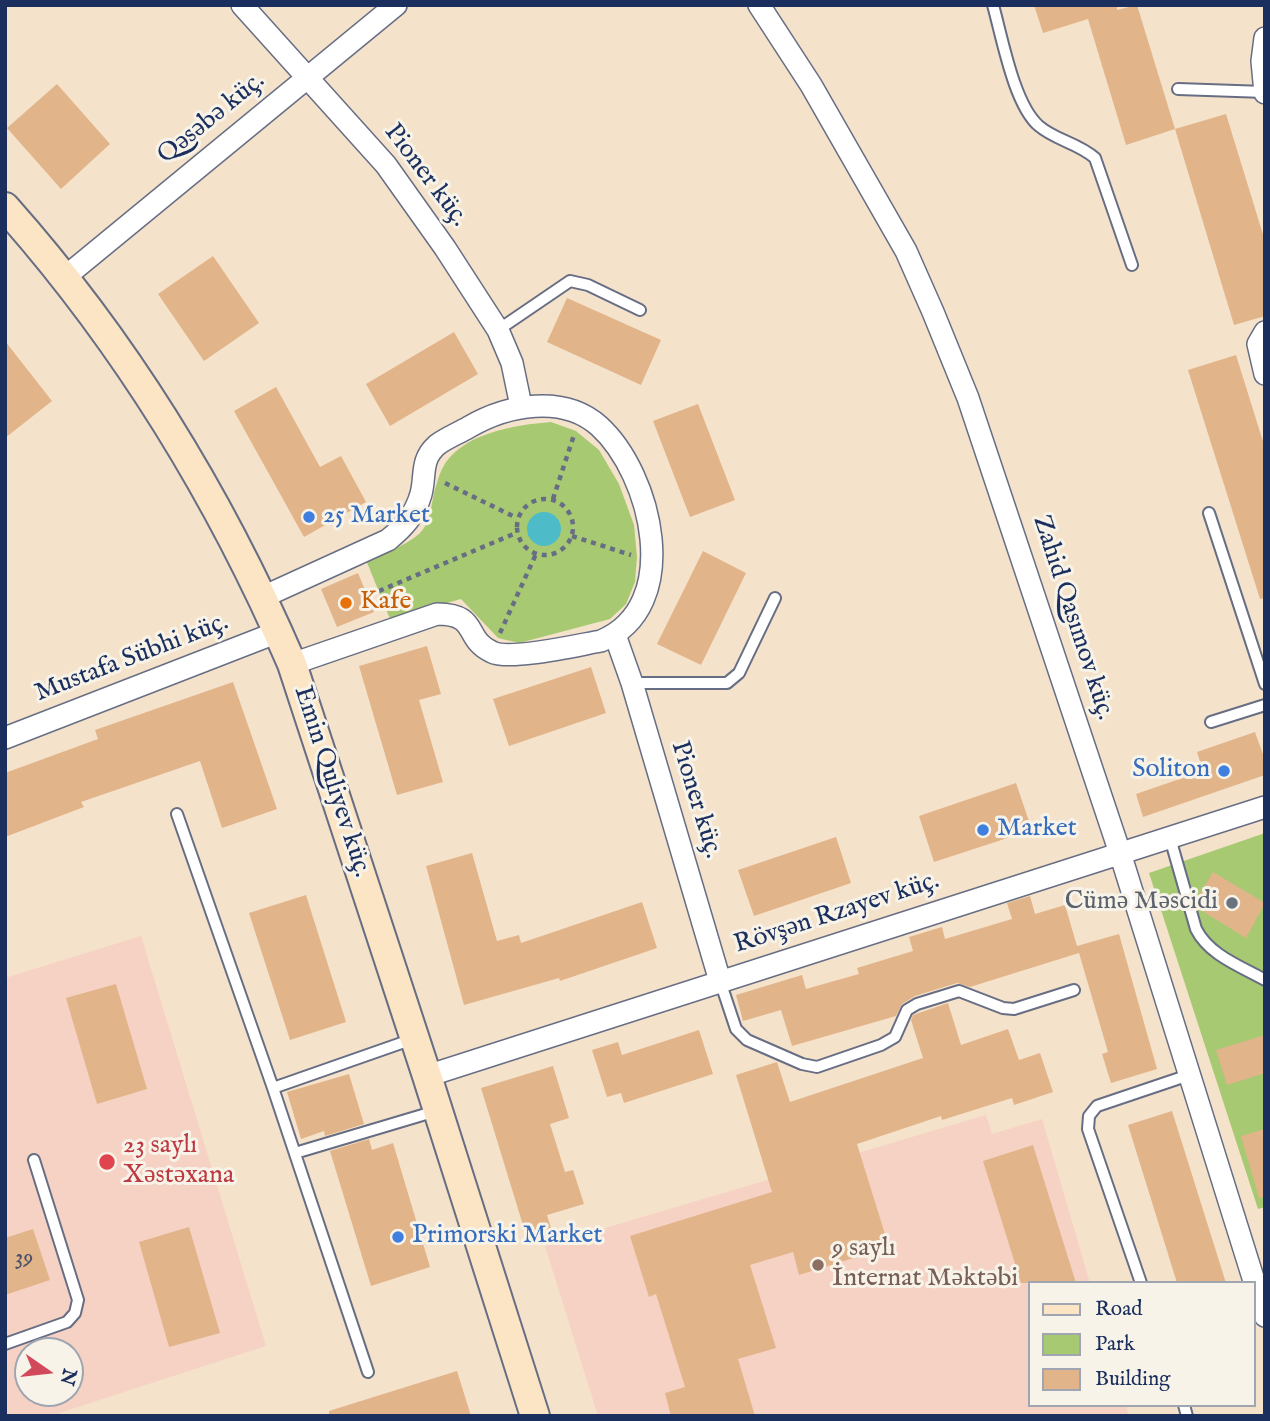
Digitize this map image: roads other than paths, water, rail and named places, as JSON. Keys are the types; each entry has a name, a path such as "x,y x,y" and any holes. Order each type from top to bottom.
{"street":[{"name":"Pioner küç.","path":"242,5 386,165 445,248 498,330 512,363 521,406"},
{"name":"Qəsəbə küç.","path":"65,276 397,5"},
{"name":"Zahid Qasımov küç.","path":"759,5 811,85 906,251 968,398 1120,853 1254,1281"},
{"path":"1265,38 1262,61 1265,92"},
{"name":"Emin Quliyev küç.","path":"5,208 65,276 131,368 202,482 263,597 292,664 535,1416"},
{"path":"1265,332 1258,344 1265,373"},
{"path":"263,597 388,540 405,526 414,512 422,491 424,459 437,445 489,415 521,406 577,413 597,425 614,443 634,479 647,516 653,559 648,589 640,609 630,623 615,635 601,641 508,655 492,652 478,642 464,619 450,614 437,614 292,664"},
{"name":"Mustafa Sübhi küç.","path":"5,738 278,632"},
{"name":"Pioner küç.","path":"615,635 632,683 720,981"},
{"name":"Rövşən Rzayev küç.","path":"427,1076 1265,807"},
{"name":"Zahid Qasımov küç.","path":"1256,1288 1265,1317"}],"lane":[{"path":"992,5 1018,94 1037,124 1051,134 1085,149 1095,158 1132,265"},
{"path":"1178,89 1265,92"},
{"path":"498,330 570,281 587,285 640,310"},
{"path":"1209,513 1265,684"},
{"path":"632,683 727,684 739,673 775,598"},
{"path":"1211,722 1265,705"},
{"path":"177,814 368,1371"},
{"path":"1170,838 1196,929 1202,940 1214,951 1265,981"},
{"path":"720,981 736,1029 747,1040 802,1064 817,1067 881,1045 895,1037 907,1010 917,1004 959,991 1003,1008 1014,1009 1074,990"},
{"path":"273,1088 415,1039"},
{"path":"1140,1281 1088,1129 1089,1115 1097,1106 1189,1075"},
{"path":"295,1153 438,1111"},
{"path":"5,1344 68,1322 75,1313 78,1300 34,1160"}],"water":[{"path":"544,512 556,517 561,529 556,541 544,546 532,541 527,529 532,517"}],"place":[{"name":"25 Market","path":"309,517"},
{"name":"Kafe","path":"346,603"},
{"name":"Soliton","path":"1224,771"},
{"name":"Market","path":"983,830"},
{"name":"Cümə Məscidi","path":"1232,903"},
{"name":"23 saylı Xəstəxana","path":"107,1162"},
{"name":"Primorski Market","path":"398,1237"},
{"name":"9 saylı İnternat Məktəbi","path":"818,1265"}]}
